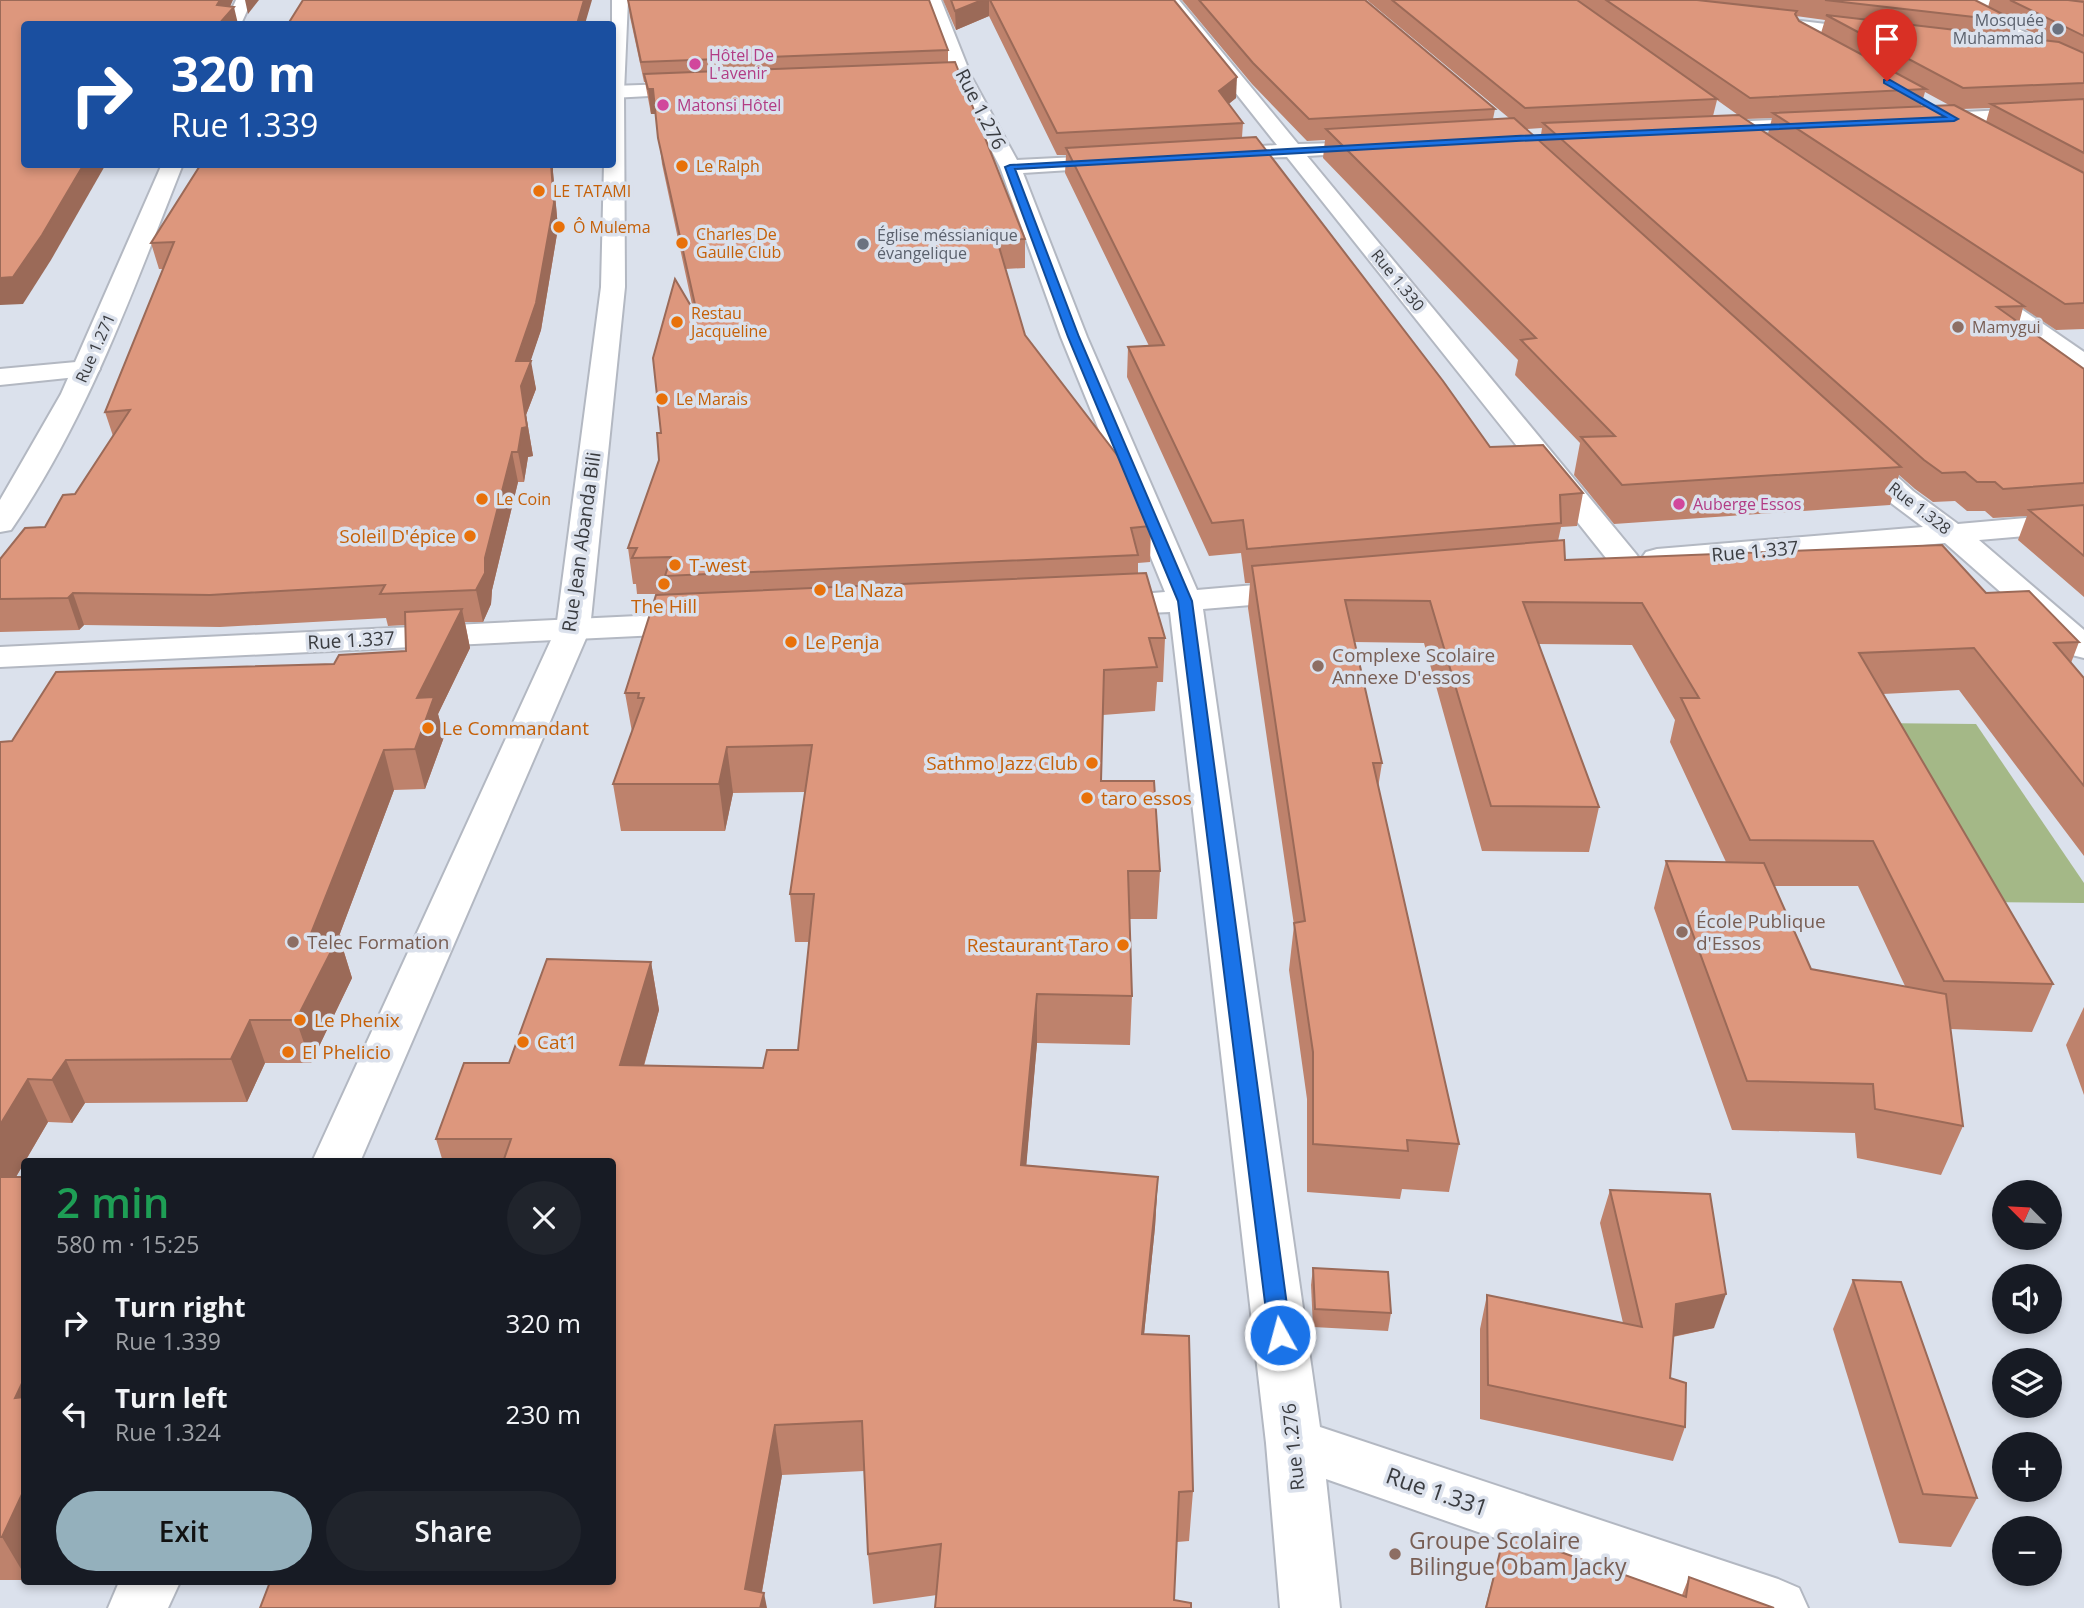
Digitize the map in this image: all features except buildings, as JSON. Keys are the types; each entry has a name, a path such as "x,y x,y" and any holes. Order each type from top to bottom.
{"street":[{"path":"234,21 244,0"},
{"name":"Rue Jean Abanda Bili","path":"616,61 620,0"},
{"name":"Rue 1.276","path":"933,0 950,79 1010,167 1074,337 1185,601 1294,1443 1310,1608"},
{"name":"Rue 1.330","path":"1170,0 1625,561"},
{"path":"1948,0 2084,69"},
{"path":"1966,0 2084,14"},
{"path":"2037,0 2057,11"},
{"path":"1745,19 1894,37"},
{"path":"1786,24 1833,51"},
{"path":"2001,49 2055,55"},
{"path":"616,92 710,89"},
{"path":"1917,98 1989,139"},
{"path":"1717,112 1773,151"},
{"path":"1900,121 2084,113"},
{"path":"1684,130 1847,123"},
{"path":"1198,156 1390,145"},
{"path":"1010,167 1131,160"},
{"name":"Rue 1.271","path":"0,523 25,488 87,369 171,168"},
{"name":"Rue Jean Abanda Bili","path":"338,1158 573,629 614,287 614,168"},
{"path":"1954,274 2078,354"},
{"path":"0,377 87,369"},
{"name":"Rue 1.328","path":"1841,440 1902,497 1954,535 2084,648"},
{"name":"Rue 1.337","path":"1583,565 2084,522"},
{"path":"1074,606 1185,601 1336,587"},
{"name":"Rue 1.337","path":"0,657 726,622"},
{"name":"Rue 1.331","path":"1294,1443 1778,1608"},
{"path":"138,1608 149,1585"}],"green space":[{"path":"1872,723 1976,724 2084,883 2084,903 1979,902"}],"place":[{"name":"Mosquée Muhammad","path":"2058,29"},
{"name":"Hôtel De L'avenir","path":"695,64"},
{"name":"Matonsi Hôtel","path":"663,105"},
{"name":"Le Ralph","path":"682,166"},
{"name":"LE TATAMI","path":"539,191"},
{"name":"Ô Mulema","path":"559,227"},
{"name":"Charles De Gaulle Club","path":"682,243"},
{"name":"Église méssianique évangelique","path":"863,244"},
{"name":"Restau Jacqueline","path":"677,322"},
{"name":"Mamygui","path":"1958,327"},
{"name":"Le Marais","path":"662,399"},
{"name":"Le Coin","path":"482,499"},
{"name":"Auberge Essos","path":"1679,504"},
{"name":"Soleil D'épice","path":"470,536"},
{"name":"T-west","path":"675,565"},
{"name":"The Hill","path":"664,584"},
{"name":"La Naza","path":"820,590"},
{"name":"Le Penja","path":"791,642"},
{"name":"Complexe Scolaire Annexe D'essos","path":"1318,666"},
{"name":"Le Commandant","path":"428,728"},
{"name":"Sathmo Jazz Club","path":"1092,763"},
{"name":"taro essos","path":"1087,798"},
{"name":"École Publique d'Essos","path":"1682,932"},
{"name":"Telec Formation","path":"293,942"},
{"name":"Restaurant Taro","path":"1123,945"},
{"name":"Le Phenix","path":"300,1020"},
{"name":"Cat1","path":"523,1042"},
{"name":"El Phelicio","path":"288,1052"},
{"name":"Groupe Scolaire Bilingue Obam Jacky","path":"1395,1554"}],"route":[{"path":"1280,1335 1185,601 1074,337 1010,167 1516,138 1954,119 1887,81"}]}
